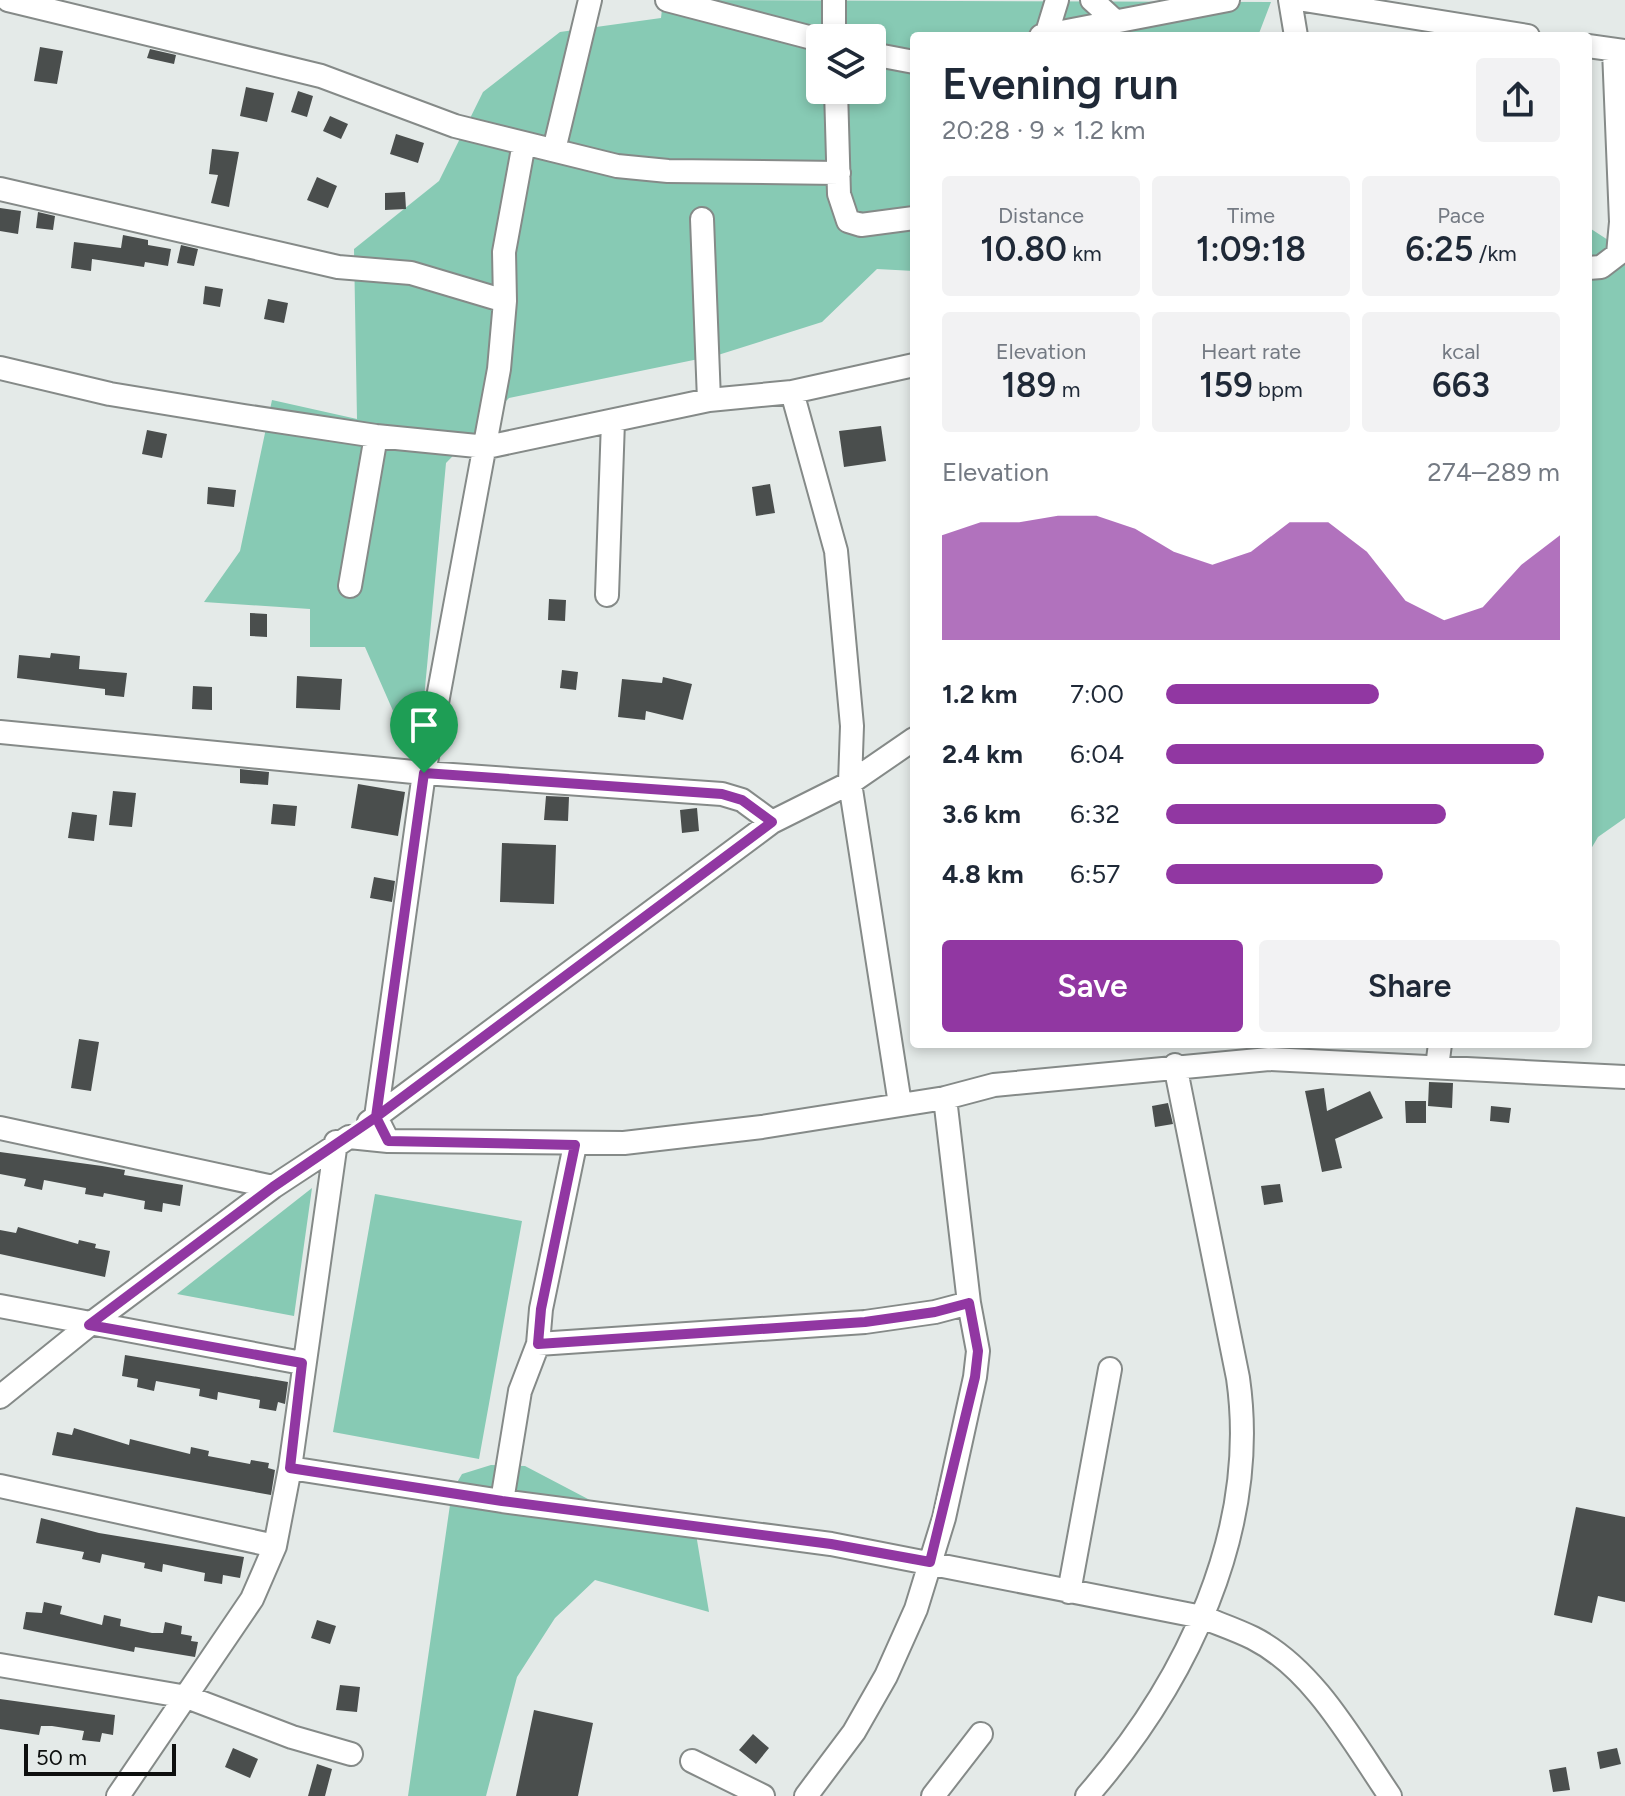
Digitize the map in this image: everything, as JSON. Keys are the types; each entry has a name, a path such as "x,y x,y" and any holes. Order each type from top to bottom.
{"street":[{"path":"8,0 321,76 455,126 617,166 668,171 839,173"},
{"path":"554,150 590,0"},
{"path":"667,0 806,36"},
{"path":"834,0 834,24"},
{"path":"1045,32 1057,0"},
{"path":"1092,0 1115,21"},
{"path":"1063,32 1228,0"},
{"path":"1290,0 1295,32"},
{"path":"1304,0 1503,32"},
{"path":"1592,47 1619,51 1621,222 1618,254 1601,267 1592,268"},
{"path":"886,57 910,61"},
{"path":"837,104 839,194 848,221 861,225 910,219"},
{"path":"388,1141 376,1117 424,773 487,447 505,301 504,252 524,143"},
{"path":"0,189 338,267 411,273 505,301"},
{"path":"702,219 709,400"},
{"path":"0,368 110,394 376,436 487,447 709,400 792,392 910,366"},
{"path":"792,392 836,551 852,726 850,783 900,1104"},
{"path":"607,595 613,421"},
{"path":"350,586 376,436"},
{"path":"0,732 424,773 722,794 742,800 772,822"},
{"path":"0,1397 89,1325 273,1187 376,1117 772,822 850,783 910,742"},
{"path":"1437,1067 1439,1048"},
{"path":"342,1139 575,1145 683,1137 945,1098 994,1085 1175,1065 1267,1051 1437,1067 1625,1077"},
{"path":"1087,1796 1118,1761 1142,1725 1202,1617 1230,1541 1243,1453 1243,1419 1175,1065"},
{"path":"806,1796 854,1732 886,1676 916,1609 975,1377 978,1351 969,1303 945,1098"},
{"path":"0,1128 273,1187"},
{"path":"118,1796 252,1599 275,1546 290,1468 302,1363 342,1139"},
{"path":"502,1501 520,1391 538,1344 541,1309 575,1145"},
{"path":"538,1344 865,1322 935,1312 969,1303"},
{"path":"0,1306 302,1363"},
{"path":"1069,1592 1110,1369"},
{"path":"290,1468 502,1501 831,1544 1202,1617 1256,1639 1295,1671 1331,1710 1390,1796"},
{"path":"0,1486 275,1546"},
{"path":"0,1665 187,1697 292,1737 351,1754"},
{"path":"933,1796 981,1734"},
{"path":"692,1761 763,1796"}],"green space":[{"path":"663,0 1271,2 1260,32 910,32 910,271 877,269 822,322 718,355 509,398 446,463 422,720 397,720 365,647 310,647 310,609 204,602 240,551 272,400 357,419 354,249 439,181 483,92 560,32 661,18"},
{"path":"1592,230 1625,251 1625,818 1598,837 1592,847"},
{"path":"312,1188 294,1316 177,1294"},
{"path":"375,1194 522,1221 479,1459 333,1432"},
{"path":"491,1465 525,1466 649,1531 696,1534 709,1612 595,1580 555,1618 517,1677 486,1796 408,1796 452,1491 462,1474"}],"building":[{"path":"40,47 63,51 57,84 34,81"},
{"path":"150,49 176,55 174,64 147,58"},
{"path":"246,87 274,93 267,122 240,116"},
{"path":"298,91 313,96 307,117 291,112"},
{"path":"330,116 348,124 341,139 323,131"},
{"path":"396,134 424,143 418,163 390,154"},
{"path":"212,149 239,152 229,207 211,203 218,175 209,174"},
{"path":"317,177 337,186 328,208 307,200"},
{"path":"405,192 406,209 385,210 385,193"},
{"path":"0,208 21,211 18,234 0,231"},
{"path":"38,212 55,216 53,230 36,228"},
{"path":"123,235 148,240 148,245 171,249 168,266 145,262 144,267 92,259 91,271 71,268 74,242 121,248"},
{"path":"181,245 198,249 194,266 177,263"},
{"path":"205,286 223,289 220,307 203,304"},
{"path":"268,299 288,303 284,323 264,319"},
{"path":"881,426 886,461 844,467 839,431"},
{"path":"147,430 167,434 162,458 142,454"},
{"path":"770,484 775,513 756,516 752,487"},
{"path":"208,487 236,490 234,507 207,504"},
{"path":"549,599 566,600 565,621 548,620"},
{"path":"250,613 267,614 267,637 250,636"},
{"path":"51,653 80,656 79,669 127,673 124,697 105,695 105,689 17,678 19,655 50,658"},
{"path":"562,670 578,672 576,690 560,688"},
{"path":"297,676 342,679 340,710 296,708"},
{"path":"663,677 692,684 683,720 646,711 645,720 618,717 622,679 662,683"},
{"path":"193,686 212,687 212,710 192,709"},
{"path":"240,769 269,772 268,785 240,783"},
{"path":"358,784 405,792 398,836 351,828"},
{"path":"113,791 136,793 132,827 109,825"},
{"path":"546,796 569,797 568,821 544,820"},
{"path":"273,804 297,806 295,826 271,824"},
{"path":"697,808 699,831 682,833 680,810"},
{"path":"72,812 97,815 94,841 68,838"},
{"path":"502,843 556,845 554,904 500,902"},
{"path":"374,877 395,881 392,902 370,898"},
{"path":"79,1039 99,1042 91,1091 71,1088"},
{"path":"1429,1082 1453,1083 1452,1108 1428,1106"},
{"path":"1324,1088 1327,1111 1370,1091 1383,1118 1335,1139 1342,1168 1322,1172 1305,1091"},
{"path":"1405,1101 1426,1101 1426,1123 1406,1123"},
{"path":"1168,1103 1173,1124 1155,1127 1152,1106"},
{"path":"1491,1106 1511,1108 1509,1123 1490,1121"},
{"path":"0,1152 125,1170 124,1175 183,1185 180,1206 163,1203 162,1212 144,1209 145,1201 104,1193 103,1197 85,1194 86,1188 44,1180 42,1190 24,1186 26,1179 0,1174"},
{"path":"1280,1184 1283,1202 1264,1205 1261,1186"},
{"path":"18,1227 78,1244 79,1240 96,1244 95,1248 110,1251 105,1277 0,1254 0,1230 16,1233"},
{"path":"125,1355 288,1382 285,1404 278,1402 276,1411 259,1408 260,1400 218,1392 217,1400 199,1396 200,1389 156,1381 154,1391 137,1387 138,1379 122,1376"},
{"path":"74,1428 129,1445 130,1439 190,1454 191,1447 209,1451 208,1456 250,1464 251,1460 269,1463 268,1468 275,1470 271,1495 52,1455 57,1432 72,1435"},
{"path":"1576,1507 1625,1517 1625,1602 1598,1596 1592,1623 1554,1615"},
{"path":"41,1518 99,1533 244,1557 240,1578 223,1575 222,1584 204,1581 205,1573 163,1564 162,1572 144,1568 145,1563 102,1554 100,1563 82,1559 84,1552 36,1543"},
{"path":"44,1602 62,1606 60,1614 102,1625 104,1615 121,1619 120,1626 152,1633 163,1633 165,1622 182,1626 181,1634 192,1636 191,1641 198,1642 195,1657 135,1647 134,1652 23,1629 26,1612 42,1613"},
{"path":"317,1620 336,1626 330,1644 311,1638"},
{"path":"340,1685 360,1687 357,1712 336,1710"},
{"path":"0,1699 115,1715 113,1735 102,1733 100,1742 82,1740 84,1731 52,1726 41,1726 39,1735 0,1729"},
{"path":"534,1710 593,1723 578,1796 516,1796"},
{"path":"753,1734 769,1748 756,1764 739,1750"},
{"path":"233,1748 258,1759 250,1778 225,1767"},
{"path":"1617,1748 1621,1764 1600,1769 1597,1752"},
{"path":"317,1764 332,1769 325,1796 308,1796"},
{"path":"1566,1767 1570,1790 1553,1792 1549,1770"}],"route":[{"path":"424,773 376,1117 273,1187 89,1325 302,1363 290,1468 502,1501 831,1544 930,1562 944,1518 975,1377 978,1351 969,1303 935,1312 865,1322 538,1344 541,1309 575,1145 388,1141 376,1117 772,822 742,800 722,794 424,773"}]}
